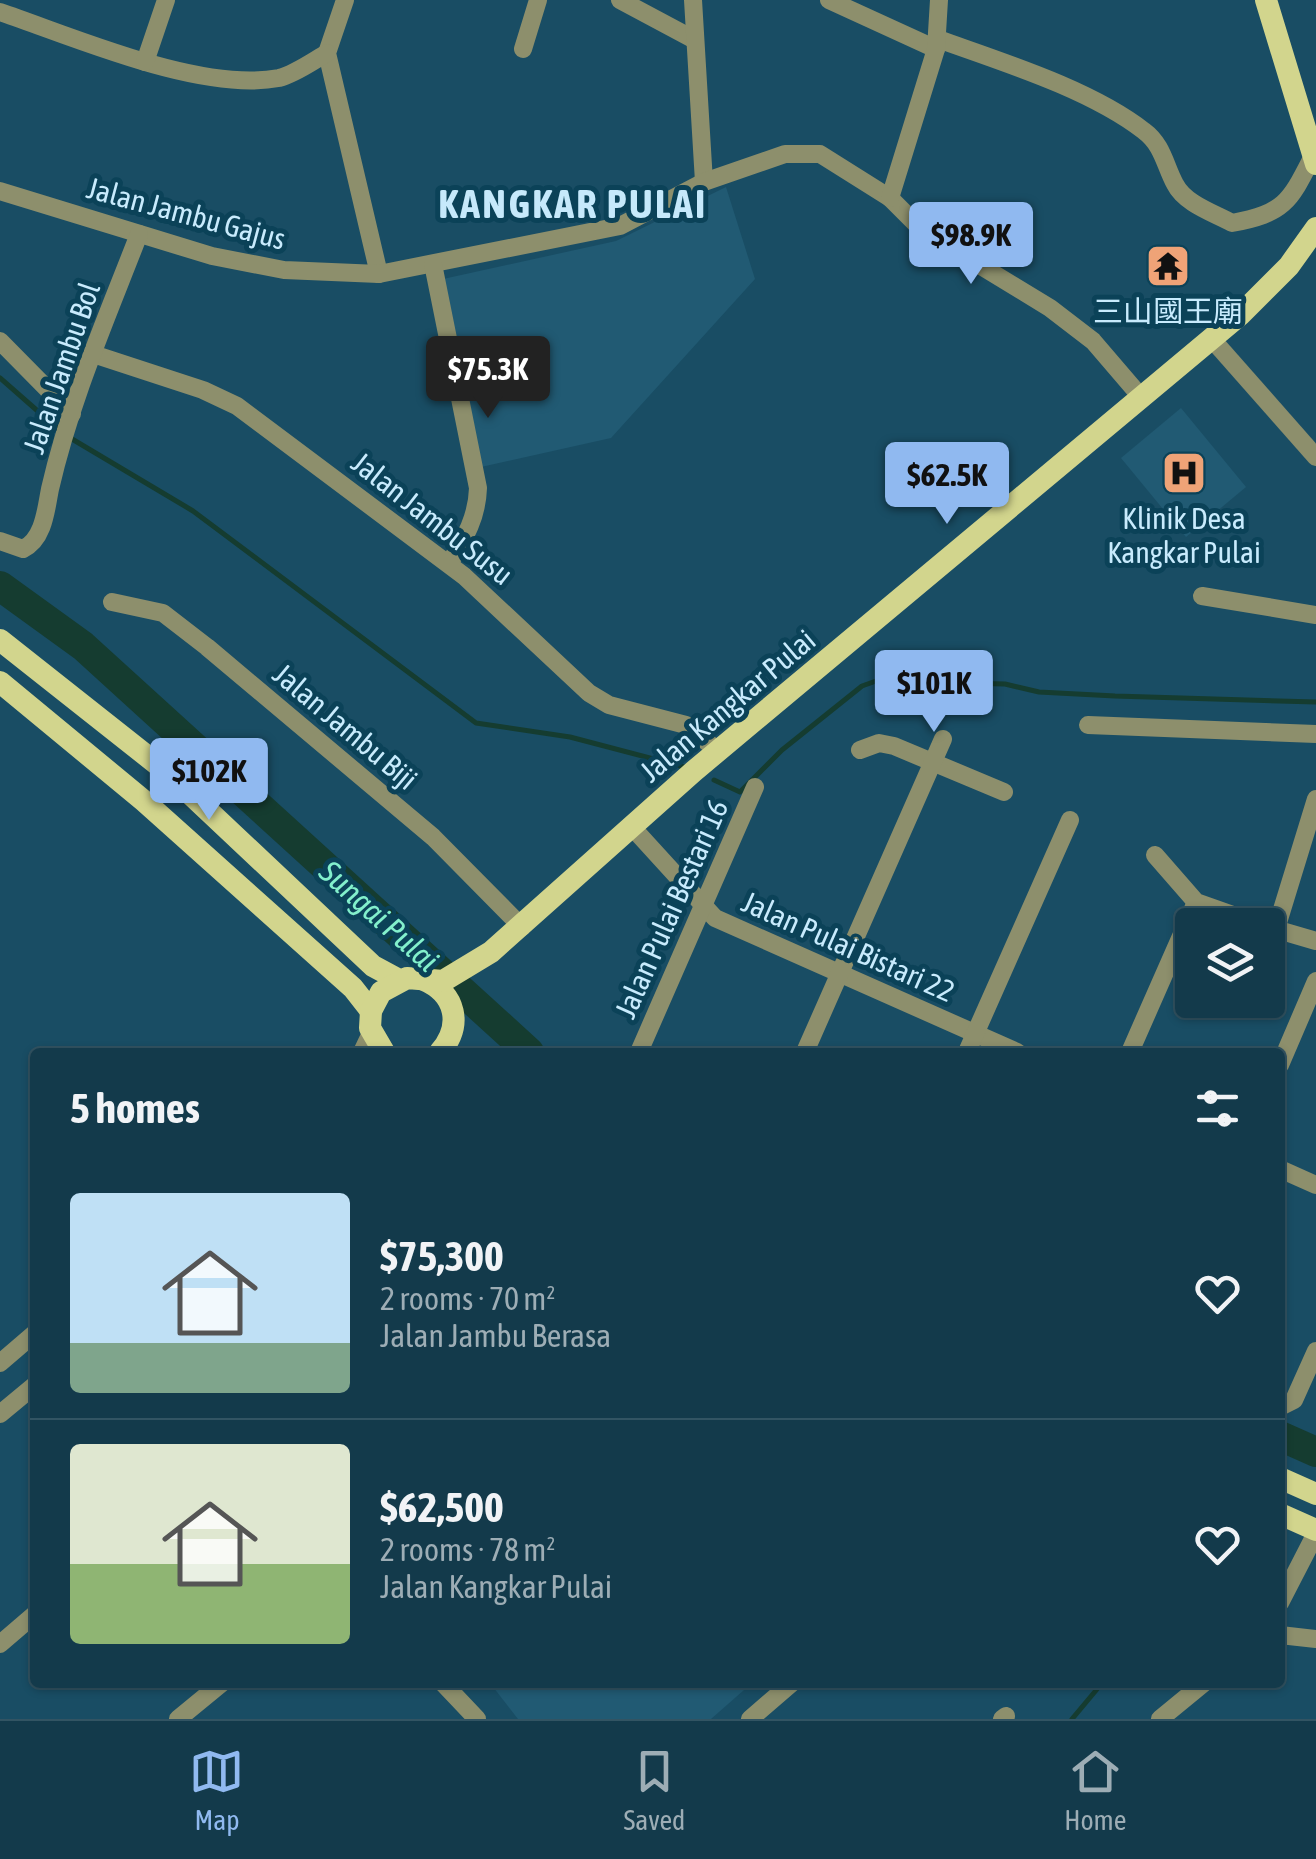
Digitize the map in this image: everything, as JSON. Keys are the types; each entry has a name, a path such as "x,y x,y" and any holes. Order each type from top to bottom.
{"main road":[{"path":"1266,0 1315,159"},
{"name":"Jalan Kangkar Pulai","path":"441,1048 452,995 491,952 718,751 1211,338 1289,266 1316,228"},
{"path":"0,640 168,772 373,966 399,980 452,995 467,1048"},
{"path":"0,682 144,801 354,988 372,1037"},
{"path":"372,1037 381,992 399,980"},
{"path":"1285,1480 1316,1494"},
{"path":"1285,1516 1316,1532"}],"street":[{"path":"145,62 166,0"},
{"path":"345,0 328,54 379,274"},
{"path":"523,49 538,0"},
{"path":"620,0 693,39"},
{"path":"693,0 704,182"},
{"path":"829,0 937,44 1044,78 1142,128 1167,161 1176,187 1194,203 1232,223 1280,210 1315,159"},
{"path":"939,0 937,44 890,198 922,230 1050,308 1093,341 1142,396"},
{"path":"0,12 145,62 224,78 280,78 328,54"},
{"name":"Jalan Jambu Gajus","path":"0,191 139,234 284,270 379,274 620,226 704,182 784,154 820,154 890,198"},
{"name":"Jalan Jambu Bol","path":"0,542 23,549 40,531 72,414 139,234"},
{"path":"433,264 478,488 478,508 470,531 449,564"},
{"path":"1211,338 1316,457"},
{"path":"0,340 72,414"},
{"name":"Jalan Jambu Susu","path":"93,354 237,406 492,598 588,693 609,704 686,725 718,751"},
{"path":"1202,596 1316,616"},
{"name":"Jalan Jambu Biji","path":"112,602 163,613 207,647 433,837 522,927"},
{"path":"1088,725 1316,734"},
{"path":"807,1048 944,739"},
{"path":"860,750 880,743 933,760 1004,792"},
{"name":"Jalan Pulai Bestari 16","path":"641,1048 755,788"},
{"path":"1275,908 1316,799"},
{"path":"968,1048 1070,820"},
{"name":"Jalan Pulai Bistari 22","path":"632,827 715,918 1008,1048"},
{"path":"1156,855 1196,902 1213,908"},
{"path":"1132,1048 1196,902"},
{"path":"1285,932 1316,941"},
{"path":"1285,1053 1316,982"},
{"path":"1285,1171 1316,1185"},
{"path":"0,1363 30,1337"},
{"path":"1287,1404 1316,1351"},
{"path":"0,1414 30,1388"},
{"path":"1285,1593 1316,1532"},
{"path":"0,1644 30,1618"},
{"path":"1285,1636 1316,1639"},
{"path":"178,1719 215,1688"},
{"path":"447,1688 472,1717"},
{"path":"750,1719 786,1688"},
{"path":"1160,1719 1197,1688"}],"shaded area":[{"path":"726,187 755,279 611,438 472,469 434,281 616,241"},
{"name":"Klinik Desa Kangkar Pulai","path":"1181,408 1246,487 1186,537 1121,458"},
{"path":"494,1688 744,1690 711,1719 518,1719"}],"waterway":[{"path":"0,378 57,428"},
{"path":"72,439 193,511 476,723 570,737 688,768"},
{"name":"Sungai Pulai","path":"0,586 83,646 525,1048"},
{"path":"714,780 740,792 782,750 862,686 876,681 1005,684 1039,692 1115,696 1316,702"},
{"name":"Sungai Pulai","path":"1285,1438 1316,1452"},
{"path":"1072,1719 1098,1688"}],"place":[{"name":"三山國王廟","path":"1168,266"},
{"name":"Klinik Desa Kangkar Pulai","path":"1184,473"}],"district":[{"name":"KANGKAR PULAI","path":"573,204"}]}
